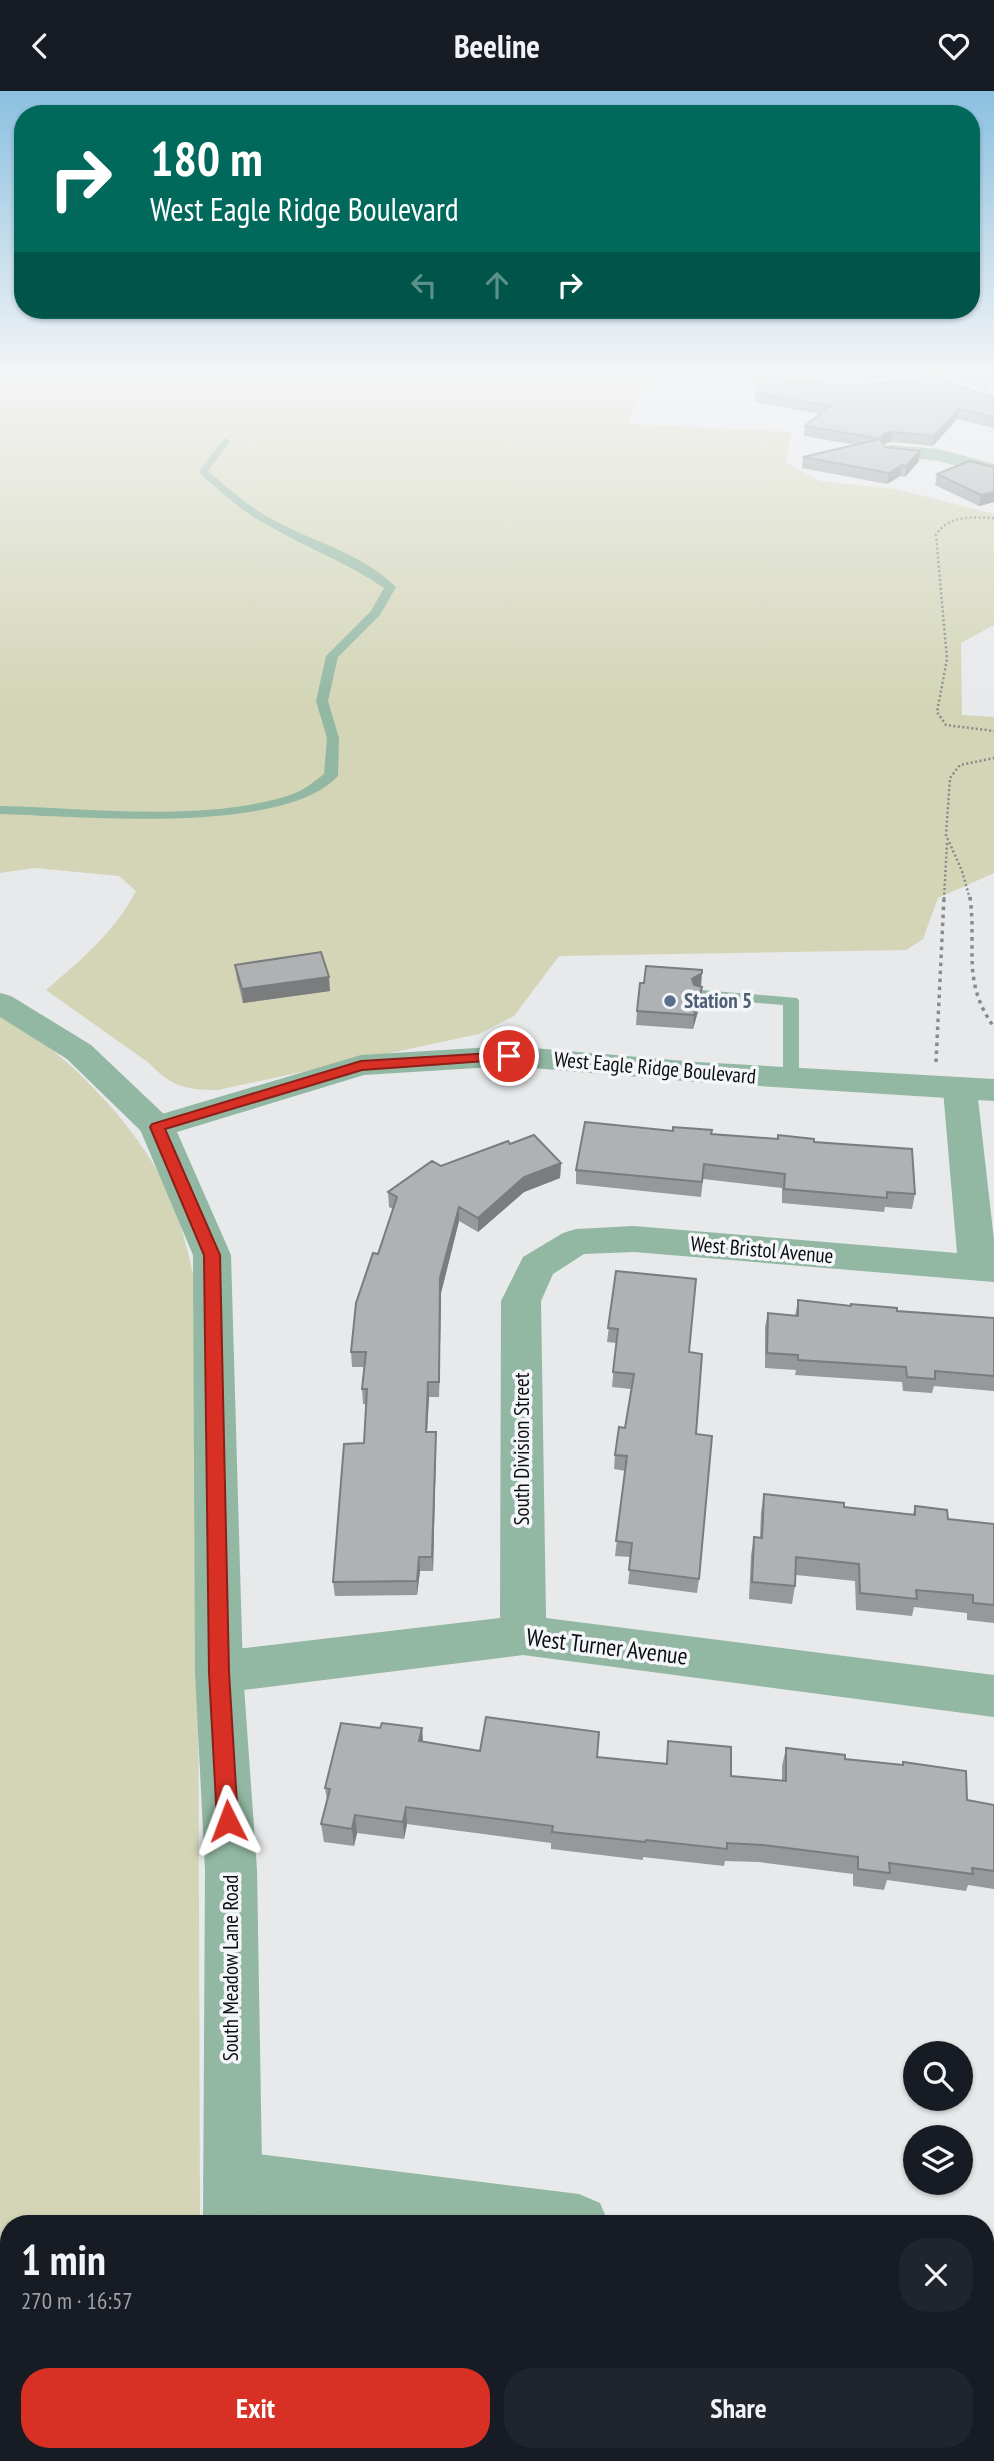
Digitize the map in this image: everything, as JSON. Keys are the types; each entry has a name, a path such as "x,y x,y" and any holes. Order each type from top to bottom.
{"street":[{"name":"South Meadow Lane Road","path":"0,1003 79,1052 157,1127 212,1255 219,1672 231,1870 233,2202"},
{"name":"West Eagle Ridge Boulevard","path":"157,1127 361,1065 509,1056 791,1079 963,1082"},
{"path":"963,1082 986,1269"},
{"name":"West Bristol Avenue","path":"537,1266 576,1242 634,1240 986,1269"},
{"name":"South Division Street","path":"523,1635 521,1301 537,1266"},
{"name":"West Turner Avenue","path":"219,1672 523,1635 994,1696"},
{"path":"233,2202 437,2215"}],"lane":[{"path":"0,810 169,815 229,812 299,797 331,776 332,739 322,701 332,656 376,613 390,587 356,564 267,521 217,484"},
{"path":"701,995 791,1001 791,1079"}],"path":[{"path":"994,518 947,521 940,526 936,535 947,659 937,712 946,725 994,731"},
{"path":"963,1082 947,842 950,778 960,765 994,758"},
{"path":"947,842 957,858 971,899 972,990 984,1015 994,1027"}],"green space":[{"path":"0,484 845,484 896,489 994,514 994,625 961,643 962,715 994,717 994,873 938,898 923,939 906,950 559,956 514,1016 479,1034 218,1090 197,1089 180,1086 165,1077 46,990 107,933 136,891 119,876 35,868 0,873"},
{"path":"0,1013 23,1027 69,1064 132,1132 162,1179 174,1205 197,1291 200,2215 0,2215"}],"building":[{"path":"957,484 994,484 994,492 981,495"},
{"path":"321,952 329,977 242,989 235,965"},
{"name":"Station 5","path":"646,966 702,970 702,973 692,979 694,985 702,987 694,1015 637,1011 640,983 644,983"},
{"path":"585,1122 673,1131 673,1127 712,1130 711,1134 778,1139 778,1135 814,1139 814,1142 912,1149 915,1194 887,1192 887,1198 784,1189 785,1174 704,1164 702,1182 576,1170"},
{"path":"534,1135 561,1163 524,1177 478,1218 459,1207 440,1278 439,1382 428,1382 426,1432 436,1432 432,1557 419,1557 417,1581 333,1582 344,1444 364,1443 367,1389 362,1389 366,1352 351,1352 356,1303 373,1253 378,1254 397,1197 388,1192 432,1161 441,1166 508,1141 510,1144"},
{"path":"616,1271 696,1279 689,1352 702,1354 696,1434 712,1436 699,1579 629,1570 632,1543 616,1541 627,1456 615,1455 619,1427 625,1428 634,1374 613,1372 618,1329 608,1328"},
{"path":"798,1300 994,1318 994,1376 935,1371 935,1379 907,1377 906,1367 798,1360 798,1355 767,1353 768,1313 798,1316"},
{"path":"764,1494 844,1503 844,1507 915,1515 915,1506 947,1510 948,1519 994,1524 994,1605 973,1603 973,1595 916,1590 917,1599 860,1593 859,1564 796,1557 795,1586 752,1582 754,1537 762,1538"},
{"path":"486,1717 599,1732 597,1757 667,1764 668,1741 731,1747 731,1776 786,1781 786,1748 845,1755 845,1759 903,1765 903,1762 966,1771 967,1800 994,1805 994,1871 972,1868 973,1874 889,1863 890,1873 858,1869 858,1857 763,1845 727,1843 727,1849 552,1832 553,1826 406,1807 403,1822 355,1815 352,1829 321,1824 330,1789 325,1788 341,1723 380,1728 382,1723 422,1728 419,1741 480,1751"}],"place":[{"name":"Station 5","path":"670,1001"}],"route":[{"path":"228,1821 219,1672 212,1255 157,1127 361,1065 509,1056"}]}
